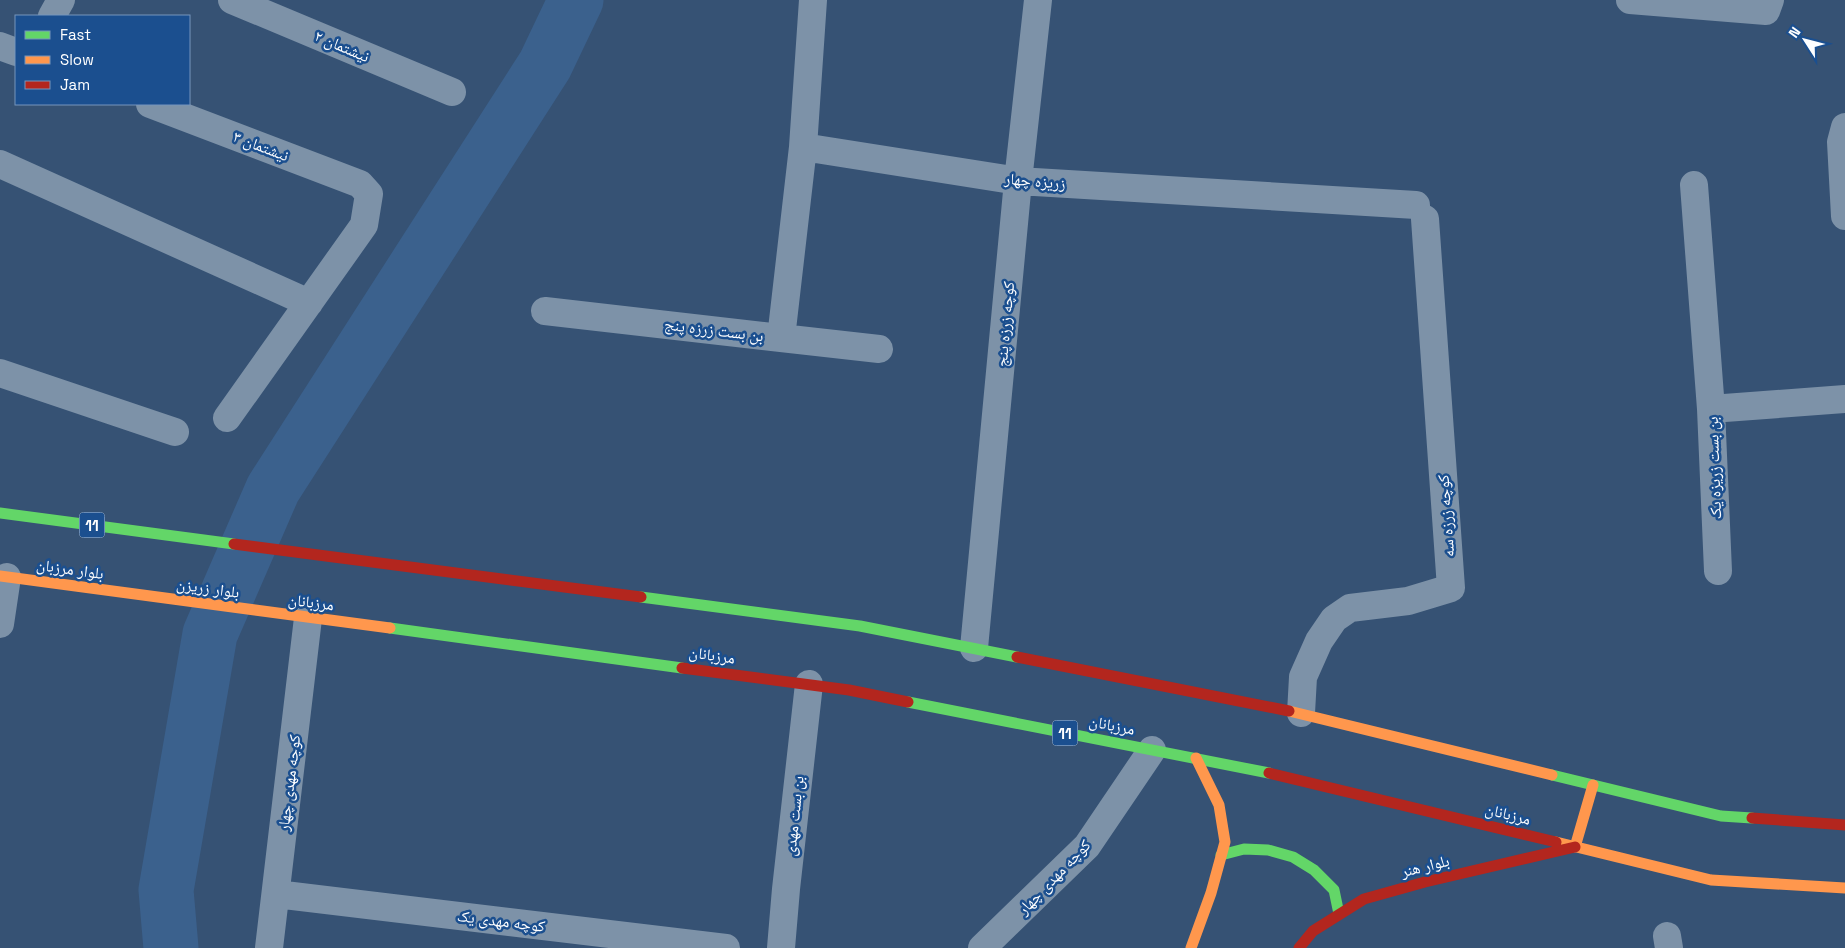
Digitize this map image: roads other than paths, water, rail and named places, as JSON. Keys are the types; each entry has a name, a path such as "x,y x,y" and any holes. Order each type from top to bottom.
{"main road":[{"name":"11","path":"0,513 860,626 1301,713 1721,816 1845,824"},
{"name":"بلوار مرزبان","path":"3,576 135,595"},
{"name":"بلوار زریزن","path":"135,595 277,614"},
{"name":"مرزبانان","path":"277,614 849,690 1294,778 1711,880 1845,888"},
{"path":"1191,948 1211,893 1224,842 1219,804 1196,758"},
{"path":"1575,847 1593,784"},
{"name":"بلوار هنر","path":"1299,948 1313,931 1364,899 1425,882 1575,847"},
{"path":"1221,855 1244,849 1268,850 1293,857 1314,870 1334,890 1339,914"}],"street":[{"path":"52,15 60,0"},
{"name":"نيشتمان ۲","path":"232,0 452,92"},
{"path":"803,147 813,0"},
{"name":"کوچه زرزه پنج","path":"974,648 1018,180 1038,0"},
{"path":"1630,0 1766,11 1770,0"},
{"path":"0,46 15,52"},
{"name":"نيشتمان ۳","path":"153,105 360,184 369,194 364,225 309,303"},
{"path":"1845,127 1841,142 1845,216"},
{"name":"زریزه چهار","path":"803,147 1018,180 1421,212"},
{"name":"بن بست زرزه پنج","path":"546,311 781,338 803,147"},
{"path":"0,164 309,303 228,418"},
{"path":"1694,184 1710,408"},
{"name":"کوچه زرزه سه","path":"1301,713 1304,677 1319,641 1334,618 1350,608 1408,601 1451,588 1421,212"},
{"path":"781,338 879,349"},
{"path":"0,373 175,432"},
{"name":"بن بست زریزه یک","path":"1718,571 1710,408 1845,399"},
{"path":"0,624 3,576"},
{"name":"کوچه مهدی چهار","path":"269,948 308,618"},
{"name":"بن بست مهدی","path":"781,948 809,684"},
{"name":"کوچه مهدی چهار","path":"982,948 1087,846 1152,750"},
{"name":"کوچه مهدی یک","path":"276,894 726,948"}],"waterway":[{"path":"171,948 166,890 210,634 273,489 545,65 576,0"}]}
